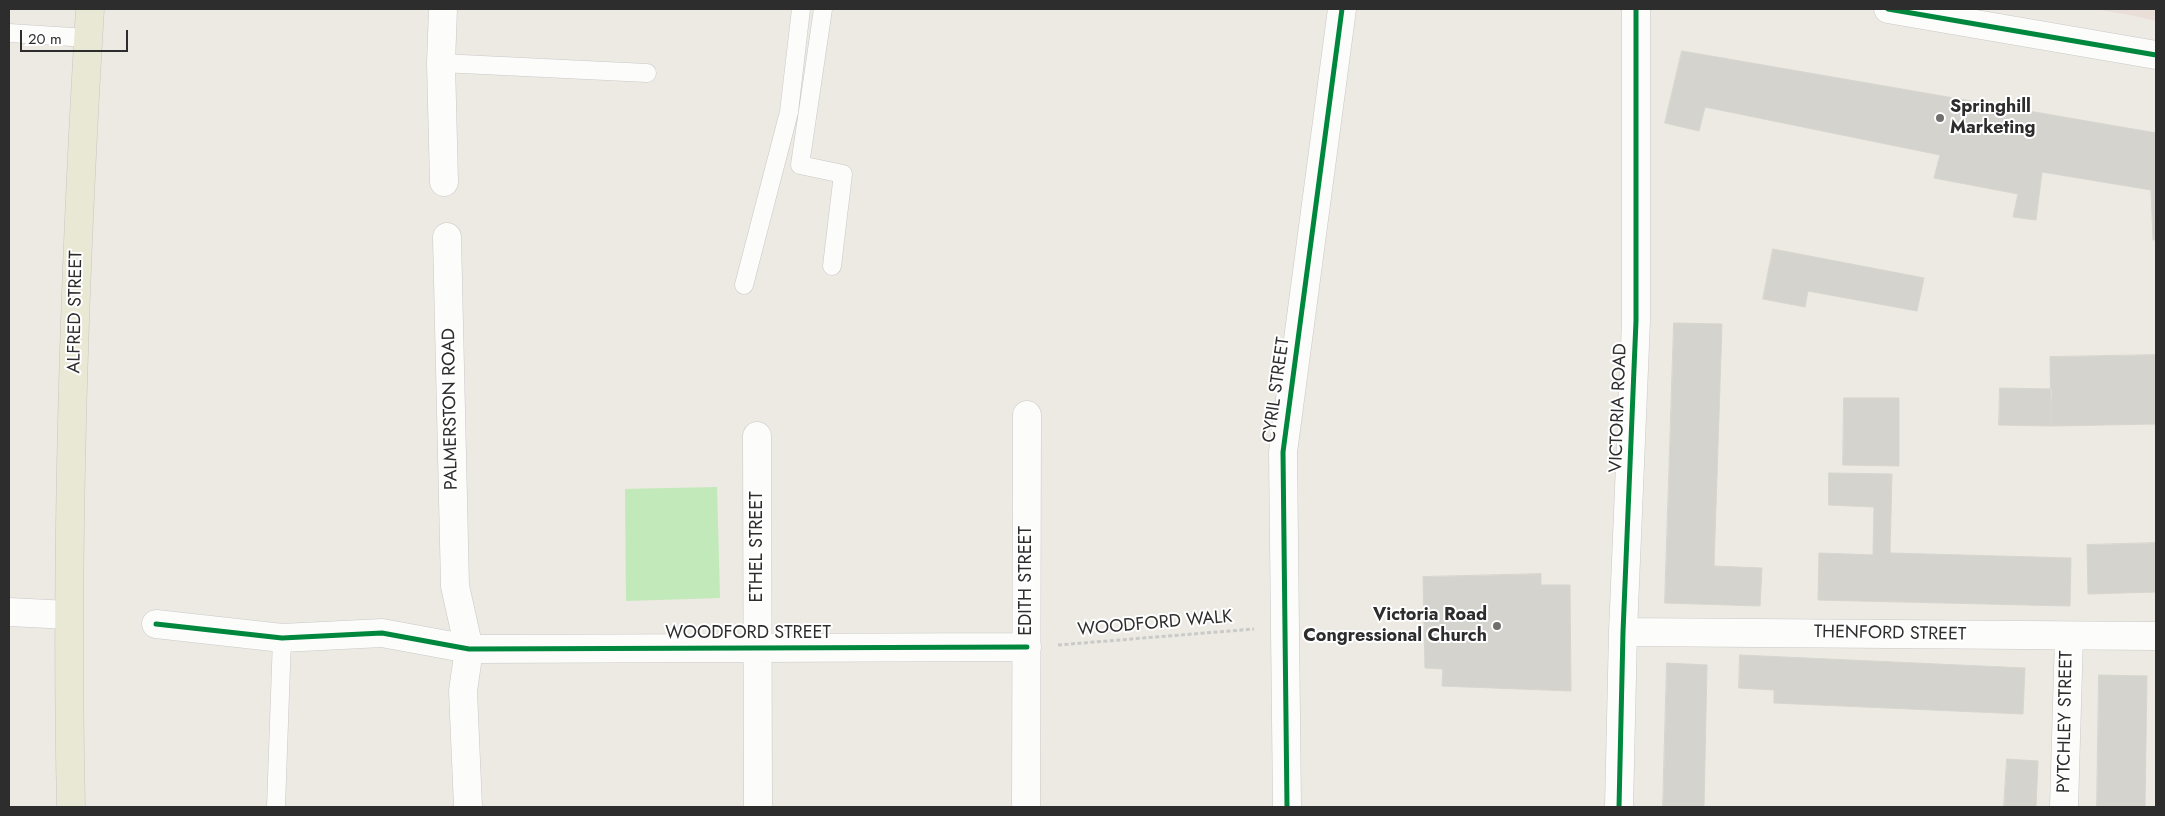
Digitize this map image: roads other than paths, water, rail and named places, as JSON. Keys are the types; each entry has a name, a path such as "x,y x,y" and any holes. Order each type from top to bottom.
{"main road":[{"name":"ALFRED STREET","path":"71,807 70,615 78,205 90,9"}],"street":[{"path":"443,9 441,63 444,182"},
{"name":"CYRIL STREET","path":"1287,807 1282,452 1342,9"},
{"name":"VICTORIA ROAD","path":"1620,807 1623,632 1636,321 1636,9"},
{"path":"1888,9 1931,12 2156,55"},
{"name":"PALMERSTON ROAD","path":"447,237 455,586 469,649 463,691 468,807"},
{"name":"EDITH STREET","path":"1026,807 1027,415"},
{"name":"ETHEL STREET","path":"757,436 758,807"},
{"path":"9,612 70,615"},
{"name":"WOODFORD STREET","path":"156,624 282,638 382,633 469,649 1027,647"},
{"name":"THENFORD STREET","path":"1623,632 2156,636"},
{"name":"PYTCHLEY STREET","path":"2064,807 2068,636"}],"lane":[{"path":"744,286 789,112 801,9"},
{"path":"823,9 800,165 843,174 832,266"},
{"path":"9,33 88,38"},
{"path":"441,63 647,73"},
{"path":"276,807 282,638"}],"place":[{"name":"Springhill Marketing","path":"1940,118"},
{"name":"Victoria Road Congressional Church","path":"1497,626"}]}
